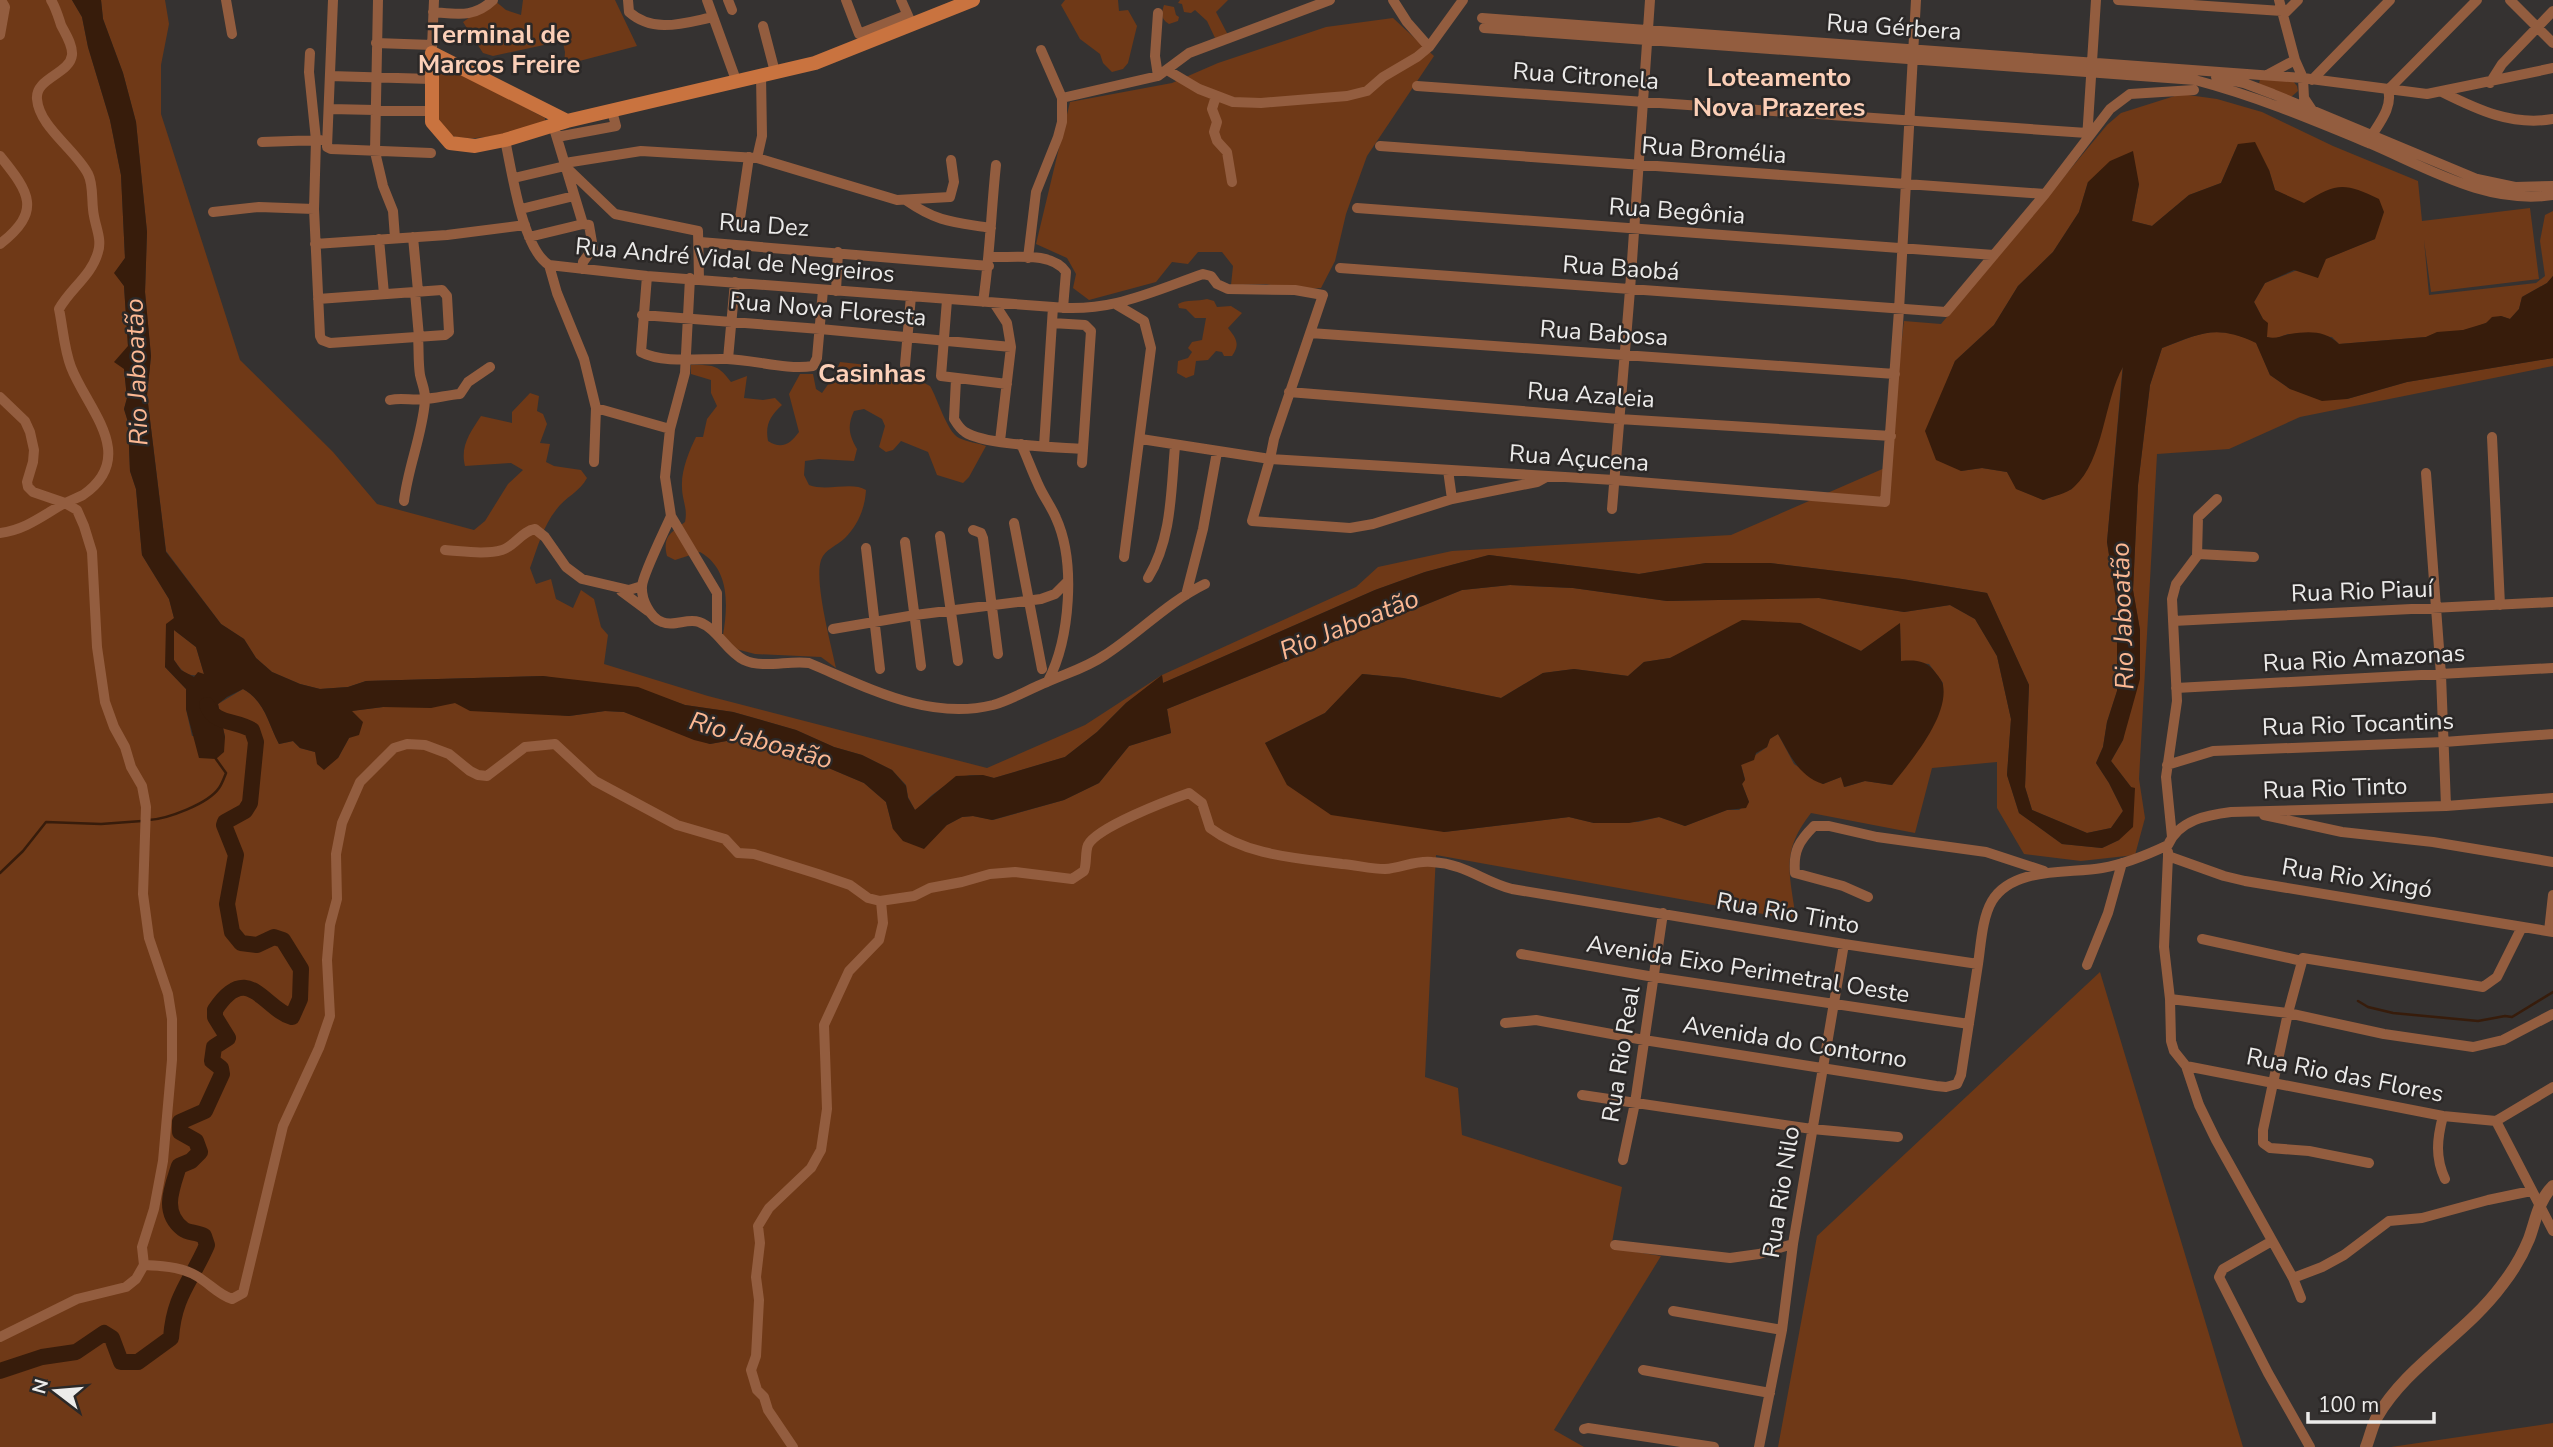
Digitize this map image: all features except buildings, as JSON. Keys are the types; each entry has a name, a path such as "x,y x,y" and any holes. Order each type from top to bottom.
{"main road":[{"path":"559,128 432,49 430,111 433,125 450,143 475,146 559,128 612,110 815,63 909,20 966,1"}],"street":[{"path":"0,34 5,7 1,0"},
{"path":"0,533 27,526 82,495 97,482 108,463 106,434 101,419 83,393 71,365 59,309 66,295 90,270 99,251 99,241 89,174 45,118 37,101 38,93 46,82 68,64 72,54 70,43 51,0"},
{"path":"226,0 232,34"},
{"path":"333,0 327,147 375,152 431,153"},
{"path":"378,0 375,152 383,186 393,211 395,238"},
{"path":"376,43 432,49 434,0"},
{"path":"433,12 478,12 494,0"},
{"path":"628,0 629,12 636,19 657,26 713,17"},
{"path":"707,0 736,80"},
{"path":"850,1 859,34 909,20 901,0"},
{"path":"1062,98 1162,73 1189,53 1330,0"},
{"path":"1393,0 1407,22 1429,47"},
{"path":"1158,13 1155,57 1162,73 1233,102 1253,103 1362,93 1429,47 1462,0"},
{"path":"1612,509 1650,0"},
{"path":"1891,436 1916,0"},
{"path":"2087,136 2096,0"},
{"path":"2118,0 2281,9 2298,0"},
{"path":"2312,110 2304,97 2308,79 2390,0"},
{"path":"2372,135 2388,106 2388,90 2477,0"},
{"path":"2510,0 2553,43"},
{"path":"2281,9 2295,60 2308,79"},
{"path":"2490,83 2502,64 2553,11"},
{"name":"Rua Gérbera","path":"1913,54 1647,42 1483,23 1648,31 2092,67 2269,75 2410,94 2442,92 2553,68"},
{"path":"739,225 753,157 762,135 768,74 763,26"},
{"path":"1028,258 1036,192 1062,122 1062,98 1041,50"},
{"path":"310,53 309,72 316,140 314,209 315,244 320,336 325,343 419,337 449,332 447,296 442,290 318,299"},
{"path":"2269,75 2295,60"},
{"path":"2092,67 2195,80 2239,91 2486,192 2538,197 2553,195"},
{"path":"2185,70 2244,83 2495,184 2515,187 2553,186"},
{"path":"330,76 431,79"},
{"name":"Rua Citronela","path":"1416,86 1910,120 2087,136"},
{"path":"1994,255 2045,194 2110,108 2130,94 2194,90"},
{"path":"2442,92 2500,117 2521,121 2553,118"},
{"path":"1216,96 1212,109 1217,122 1214,132 1217,141 1227,152 1232,182"},
{"path":"330,109 430,111"},
{"path":"559,128 565,166 583,224"},
{"path":"262,142 327,139"},
{"name":"Rua André Vidal de Negreiros","path":"505,140 529,237 537,254 549,265 647,276 1087,309 1117,304 1203,274 1211,276 1217,284 1228,289 1295,290 1322,295 1310,333"},
{"name":"Rua Bromélia","path":"1380,146 2045,194"},
{"path":"514,178 641,151 753,157 885,197 907,201 950,197 954,182 951,160"},
{"path":"0,156 21,185 28,201 24,220 16,231 0,244"},
{"path":"996,165 990,228 989,303 1007,323 1011,347 1000,441"},
{"name":"Rua Dez","path":"565,166 612,212 694,229 698,231 700,242 989,261 1028,258 1054,261 1064,270 1058,308"},
{"path":"521,209 574,197"},
{"path":"907,201 941,221 990,228"},
{"path":"213,212 259,207 314,209"},
{"name":"Rua Begônia","path":"1357,208 1994,255"},
{"path":"529,237 583,224 590,226 594,244 583,262 582,269"},
{"path":"315,244 525,225"},
{"path":"404,501 406,479 413,463 413,452 426,399 420,373 413,237"},
{"path":"379,239 384,294"},
{"path":"700,242 687,320 685,373 670,429 665,477 671,516 718,593 717,635"},
{"path":"836,291 838,252"},
{"name":"Rua Baobá","path":"1340,268 1946,312 1994,255"},
{"path":"549,265 557,293 584,359 596,408 593,462"},
{"path":"647,276 641,352 685,359 728,359 811,367 816,361 823,290"},
{"path":"728,359 735,282"},
{"path":"905,365 911,296"},
{"path":"947,300 941,376 1007,384"},
{"path":"1117,304 1143,321 1150,337 1152,360 1124,557"},
{"path":"1044,446 1052,323 1058,308"},
{"name":"Rua Nova Floresta","path":"642,315 1011,347"},
{"path":"1052,323 1085,325 1091,331 1082,463"},
{"path":"1310,333 1267,459 1252,521 1350,528 1373,524 1452,499 1511,485 1537,482 1548,476"},
{"name":"Rua Babosa","path":"1310,333 1895,374"},
{"path":"390,400 460,394 468,382 490,367"},
{"path":"956,379 953,413 958,426 974,436 1021,444 1082,449"},
{"name":"Rua Azaleia","path":"1289,392 1619,419 1891,436"},
{"path":"0,397 26,421 30,432 34,450 28,488 77,510 92,552 97,646 106,702 131,767 142,786 145,815 143,894 149,938 168,994 172,1019 163,1161 154,1209 142,1247 145,1265 136,1279 126,1287 77,1299 0,1336"},
{"path":"596,408 670,429"},
{"name":"Rua Açucena","path":"1141,439 1267,459 1614,480 1885,502 1891,436"},
{"path":"2491,437 2500,605"},
{"path":"1021,444 1037,483 1056,518 1064,548 1066,615 1059,654 1048,681"},
{"path":"1148,578 1158,563 1166,533 1175,446"},
{"path":"1186,595 1203,528 1217,452"},
{"path":"1448,470 1452,499"},
{"path":"2426,473 2441,675 2446,806"},
{"path":"2217,499 2198,517 2197,554 2176,584 2172,599 2176,715 2167,765 2169,846 2164,947 2170,999 2171,1041 2174,1051 2186,1066 2199,1105 2293,1278 2301,1298"},
{"path":"445,550 504,550 525,532 535,529 571,572 582,579 618,589 636,590 642,586 671,516"},
{"path":"1014,523 1042,669"},
{"path":"973,530 981,533 983,538 998,654"},
{"path":"940,536 958,662"},
{"path":"905,542 921,666"},
{"path":"866,548 880,669"},
{"path":"2197,554 2254,557"},
{"path":"833,629 915,615 1049,598 1067,582"},
{"path":"642,586 654,619 668,624 695,621 700,623 717,635 726,648 745,661 755,664 809,663 904,702 939,708 992,705 1048,681 1072,674 1104,656 1205,584"},
{"path":"618,589 649,611"},
{"name":"Rua Rio Piauí","path":"2173,621 2553,602"},
{"path":"1059,654 1072,674"},
{"name":"Rua Rio Amazonas","path":"2176,688 2553,667"},
{"name":"Rua Rio Tocantins","path":"2167,765 2213,751 2553,734"},
{"path":"145,1265 174,1267 202,1279 220,1295 232,1299 243,1293 283,1126 319,1048 330,1016 327,960 330,925 337,900 336,854 342,823 360,782 394,748 407,744 425,745 449,754 478,775 487,776 525,747 555,744 596,781 677,825 725,839 738,853 754,854 818,873 850,885 868,898 881,901 883,923 879,940 849,971 824,1025 827,1109 821,1150 811,1168 769,1208 758,1226 760,1243 756,1277 759,1300 757,1356 751,1370 757,1390 764,1397 768,1410 793,1447"},
{"name":"Rua Rio Tinto","path":"881,901 914,896 930,888 990,874 1015,872 1060,879 1079,876 1084,871 1087,848 1096,836 1164,801 1189,793 1202,803 1210,828 1234,842 1262,852 1385,869 1420,861 1449,864 1468,869 1512,889 1978,964 1986,913 1993,899 2018,881 2045,872 2102,868 2122,863 2169,846 2180,828 2207,815 2446,806 2553,798"},
{"path":"2249,812 2342,832 2432,842 2553,862"},
{"path":"1868,897 1843,886 1795,873 1799,841 1814,826 1829,825 1877,838 1986,852 2045,872"},
{"name":"Rua Rio Xingó","path":"2169,846 2224,876 2245,881 2551,932"},
{"path":"2087,965 2108,912 2122,863"},
{"path":"2551,932 2553,895"},
{"name":"Rua Rio Real","path":"1623,1160 1635,1103 1663,913"},
{"path":"2202,939 2303,959 2483,987 2497,977 2522,927"},
{"name":"Rua Rio Nilo","path":"1759,1447 1782,1330 1793,1244 1844,944"},
{"name":"Avenida Eixo Perimetral Oeste","path":"1521,954 1654,977 1969,1024"},
{"path":"2303,959 2288,1013 2262,1139 2266,1146 2279,1150 2309,1151 2369,1163"},
{"name":"Avenida do Contorno","path":"1505,1023 1536,1020 1644,1040 1936,1086 1952,1086 1957,1084 1961,1075 1978,964"},
{"path":"2170,999 2288,1013 2384,1034 2473,1047 2503,1040 2553,1014"},
{"name":"Rua Rio das Flores","path":"2186,1066 2443,1116 2496,1121"},
{"path":"2553,1100 2550,1089 2496,1121 2553,1231"},
{"path":"1582,1095 1812,1129 1898,1137"},
{"path":"2443,1116 2437,1147 2438,1161 2445,1179"},
{"path":"2366,1447 2376,1418 2398,1388 2458,1333 2501,1287 2519,1261 2539,1205 2553,1186"},
{"path":"2293,1278 2322,1268 2344,1255 2389,1221 2421,1218 2488,1200 2531,1192"},
{"path":"2272,1241 2223,1269 2219,1277 2310,1447"},
{"path":"1615,1245 1730,1258 1793,1244"},
{"path":"1673,1311 1782,1330"},
{"path":"1643,1370 1770,1393"},
{"path":"1584,1429 1714,1447"}],"shaded area":[{"path":"0,0 72,0 82,17 110,120 121,175 125,258 115,273 124,286 128,346 124,368 127,398 124,409 128,422 130,471 136,489 142,555 169,599 174,618 165,667 186,689 186,709 192,736 225,737 218,704 243,689 261,706 279,744 293,741 300,748 338,758 349,738 351,711 455,703 569,716 605,711 624,712 710,744 743,738 757,740 864,783 886,802 893,829 947,825 962,817 993,820 1064,800 1099,783 1129,746 1171,733 1167,709 1462,590 1510,585 1573,588 1667,601 1819,598 1904,612 1950,605 1975,619 1997,656 2011,719 2007,775 2019,813 2062,844 2102,848 2119,840 2131,787 2111,761 2123,740 2140,630 2133,590 2138,485 2150,385 2162,348 2209,333 2242,336 2256,342 2270,375 2290,389 2347,399 2407,382 2553,358 2553,366 2300,417 2229,449 2157,454 2139,779 2145,818 2135,855 2081,861 2024,854 1997,808 1997,762 1932,768 1915,833 1811,813 1801,827 1791,852 1790,876 1796,920 1436,855 1425,1077 1458,1088 1462,1135 1622,1187 1611,1248 1661,1256 1554,1430 1584,1447 0,1447","holes":["1800,623 1861,651 1900,624 1901,661 1929,664 1943,683 1943,697 1892,785 1865,781 1845,787 1841,777 1823,784 1794,764 1778,734 1770,738 1767,747 1741,765 1745,779 1742,784 1749,802 1739,810 1727,810 1685,826 1659,817 1638,822 1594,823 1569,817 1444,832 1265,743 1325,713 1363,674 1403,678 1501,698 1543,673 1574,669 1628,676 1644,662 1670,658 1684,652"]},
{"path":"101,0 165,0 169,24 161,65 161,114 240,360 333,452 377,504 474,530 485,521 508,484 523,470 511,463 465,466 464,452 470,434 481,416 512,423 512,412 530,393 539,396 537,411 543,414 547,424 540,443 550,444 546,462 554,466 581,470 587,478 551,516 530,568 536,584 551,579 556,599 573,608 581,590 594,599 601,627 608,635 604,664 708,696 987,768 1085,725 1162,675 1356,587 1378,567 1452,551 1731,535 1887,467 1904,321 1941,324 2107,125 2121,113 2181,94 2217,99 2262,112 2333,146 2418,181 2422,221 2530,208 2539,279 2431,292 2424,240 2429,295 2536,283 2545,276 2540,241 2545,215 2553,211 2553,276 2547,283 2522,297 2519,309 2510,319 2501,316 2464,330 2426,337 2339,344 2332,337 2288,334 2274,339 2267,337 2267,327 2254,302 2265,283 2375,239 2275,190 2269,170 2238,144 2221,183 2189,195 2152,226 2132,221 2139,184 2088,182 2079,212 2053,252 2018,286 1994,325 1955,361 1938,404 1961,471 1982,468 2007,472 2017,489 2044,500 2072,489 2123,362 2107,542 2117,606 2117,691 2107,722 2103,747 2096,763 2123,811 2111,828 2087,833 2032,810 2025,787 2029,685 1987,593 1902,579 1770,563 1706,563 1639,574 1489,555 1425,572 1375,590 1163,683 1162,676 1126,703 1097,732 1065,757 994,778 976,775 954,780 915,810 908,797 906,785 892,770 862,755 834,747 796,730 733,712 543,676 366,681 348,687 320,689 272,672 256,658 244,639 221,624 166,551 147,395 151,356 145,292 147,232 136,122 123,73 103,19"},
{"path":"494,0 506,10 521,15 523,0 615,0 637,46 564,65 565,52 561,33 551,32 544,45 493,56 483,53 463,22"},
{"path":"1065,0 1118,0 1119,11 1128,10 1137,26 1128,63 1123,69 1112,72 1103,63 1100,54 1080,39 1061,5"},
{"path":"1180,0 1228,0 1216,12 1228,35 1215,38 1207,21 1195,10 1191,13 1184,12 1182,4 1178,3"},
{"path":"1164,5 1174,7 1178,21 1169,24 1164,20"},
{"path":"1393,18 1434,56 1367,156 1346,214 1335,261 1321,288 1295,290 1266,284 1231,285 1233,266 1222,252 1198,252 1188,264 1172,262 1156,282 1089,300 1073,288 1076,274 1067,258 1036,244 1070,102 1172,83 1218,63 1326,27"},
{"path":"435,59 545,118 545,121 540,126 483,138 453,136 443,130 437,119"},
{"path":"2260,79 2293,81 2298,91 2291,97 2259,84"},
{"path":"1207,299 1214,301 1217,307 1231,306 1242,313 1228,328 1235,339 1236,349 1232,356 1224,356 1222,352 1216,351 1208,360 1196,361 1194,375 1186,378 1177,373 1178,361 1188,358 1192,352 1188,348 1192,342 1202,340 1206,318 1195,318 1186,309 1179,308 1178,304"},
{"path":"840,362 867,365 885,373 899,370 930,386 946,422 955,434 959,438 986,446 963,483 937,475 928,452 901,441 893,450 886,452 879,447 885,426 882,419 864,409 854,411 850,421 851,435 857,449 854,461 805,461 804,475 809,485 854,486 866,490 862,510 854,528 825,553 819,570 821,598 836,668 821,657 755,654 736,649 723,635 726,600 722,578 717,568 700,552 675,560 667,556 666,544 669,536 685,522 682,481 688,455 696,437 703,437 707,419 717,406 711,393 711,380 691,374 691,365 714,367 731,382 747,376 744,398 775,398 782,405 769,421 768,441 782,445 792,440 799,432 789,394 800,374 813,374 816,389 822,393"},
{"path":"174,630 196,647 204,674 186,673 174,660"},
{"path":"2100,972 2243,1447 1778,1447 1817,1236"},
{"path":"2553,1423 2553,1447 2391,1447"}],"water":[{"name":"Rio Jaboatão","path":"72,0 101,0 103,19 123,73 136,122 147,232 145,292 151,356 147,395 166,552 221,624 244,639 256,658 272,672 320,689 348,687 366,681 543,676 638,687 685,705 733,712 796,730 834,747 862,755 892,770 906,786 908,798 915,810 956,776 983,775 994,778 1065,757 1162,675 1163,683 1375,590 1425,572 1489,555 1639,574 1706,563 1770,563 1902,579 1987,593 2029,685 2025,787 2032,810 2087,833 2111,828 2123,811 2096,763 2103,747 2107,722 2117,691 2117,606 2107,542 2123,367 2092,462 2074,487 2043,500 2016,489 2007,472 1982,468 1961,471 1936,460 1925,431 1955,361 1994,325 2018,286 2053,252 2079,212 2088,182 2110,161 2133,151 2139,184 2132,221 2152,226 2189,195 2221,183 2238,144 2255,142 2269,170 2275,190 2304,203 2333,188 2348,188 2379,199 2384,212 2375,239 2326,259 2318,278 2294,270 2265,283 2254,302 2268,323 2267,337 2316,333 2328,336 2339,344 2426,337 2437,332 2463,330 2486,323 2492,317 2510,319 2519,309 2522,297 2547,283 2553,276 2553,358 2407,382 2347,399 2322,401 2290,389 2270,375 2256,343 2242,337 2219,332 2209,333 2162,348 2150,385 2138,485 2133,590 2140,630 2140,679 2123,740 2111,761 2131,787 2135,788 2133,827 2119,840 2102,848 2062,844 2019,813 2007,775 2011,719 1997,656 1975,619 1950,605 1904,612 1819,598 1667,601 1573,588 1510,585 1462,590 1167,709 1171,733 1129,746 1099,783 1064,800 992,820 962,817 947,825 924,849 903,841 893,829 886,802 864,783 757,740 743,738 710,744 624,712 605,711 569,716 470,711 455,703 431,708 383,707 352,711 363,722 359,735 349,738 338,758 324,770 317,764 315,752 300,748 293,741 279,744 261,706 243,689 218,704 225,737 224,752 216,759 199,758 186,709 186,689 165,667 166,624 174,618 169,599 142,555 136,489 130,471 128,422 124,409 127,398 124,369 114,362 128,346 124,286 114,273 125,258 121,175 110,120 82,17","holes":["174,630 196,647 204,674 198,672 194,677 181,670 174,660"]},
{"path":"1742,620 1800,623 1861,651 1900,623 1901,661 1920,662 1932,668 1942,683 1943,698 1934,725 1892,785 1865,781 1844,787 1841,777 1823,784 1814,780 1796,764 1778,734 1770,739 1767,747 1756,753 1754,760 1741,765 1745,780 1742,784 1749,802 1746,808 1727,810 1685,826 1659,817 1629,823 1594,823 1569,817 1444,832 1331,815 1287,785 1265,743 1325,713 1362,674 1403,678 1501,698 1543,673 1574,669 1628,676 1644,662 1670,658"}],"waterway":[{"path":"0,1371 42,1357 76,1352 104,1333 112,1338 121,1362 138,1362 171,1338 179,1299 207,1245 204,1236 185,1230 176,1222 172,1215 170,1199 179,1166 191,1161 200,1152 196,1141 180,1132 180,1122 205,1111 222,1074 221,1068 212,1061 214,1047 228,1038 215,1017 215,1010 237,989 246,988 255,992 292,1017 300,999 301,969 283,940 274,937 257,945 241,943 232,932 227,904 236,855 224,825 245,811 250,803 256,742 252,730 215,716 207,705"},
{"path":"149,820 187,810 214,794 226,773 216,759"},
{"path":"0,873 23,851 46,822 101,824 142,821"},
{"path":"2358,1001 2368,1007 2393,1013 2478,1021 2512,1017 2553,992"}],"district":[{"name":"Terminal de Marcos Freire","path":"499,49"},
{"name":"Loteamento Nova Prazeres","path":"1779,92"},
{"name":"Casinhas","path":"872,373"}]}
